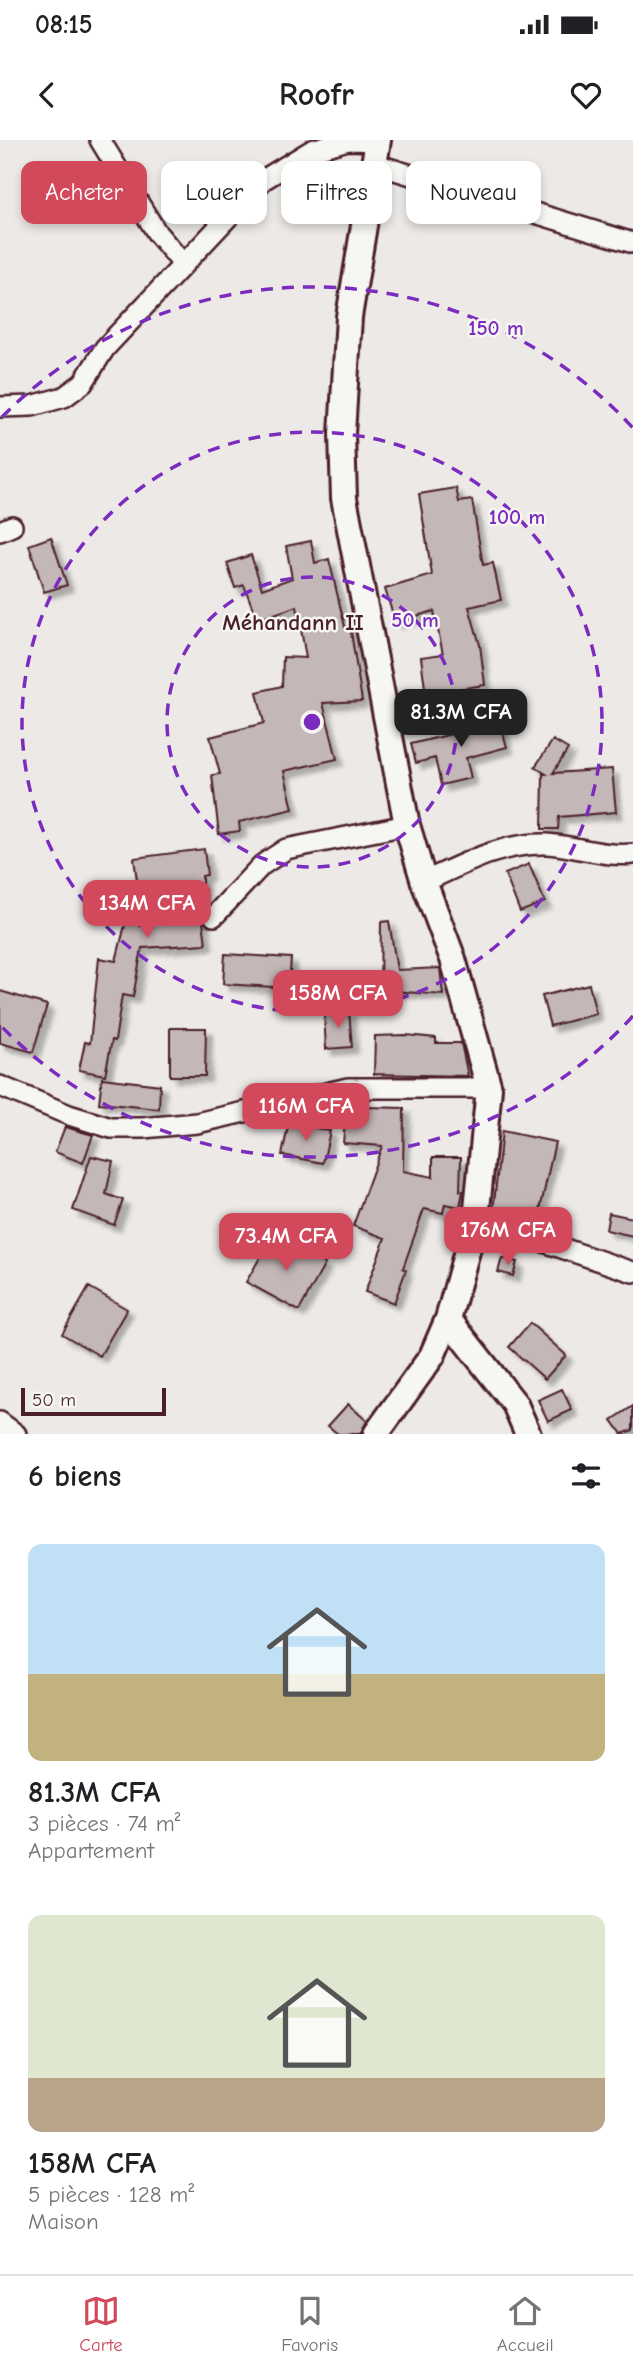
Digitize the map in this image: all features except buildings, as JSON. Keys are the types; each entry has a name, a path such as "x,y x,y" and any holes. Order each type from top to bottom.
{"street":[{"path":"100,140 157,233 183,264"},
{"path":"0,407 32,406 64,397 83,383 105,348 263,180 312,150 348,140 633,243"},
{"path":"376,148 349,317 342,434 344,498 407,825 424,883 453,958 489,1088 476,1219 448,1320 432,1356 376,1434"},
{"path":"214,916 262,865 286,849 407,825"},
{"path":"424,883 510,846 547,844 615,856 633,854"},
{"path":"0,1086 111,1128 197,1123 348,1088 489,1088"},
{"path":"476,1219 633,1272"},
{"path":"448,1320 515,1404 528,1434"},
{"path":"0,1422 16,1434"}],"district":[{"name":"Méhandann II","path":"293,622"}]}
